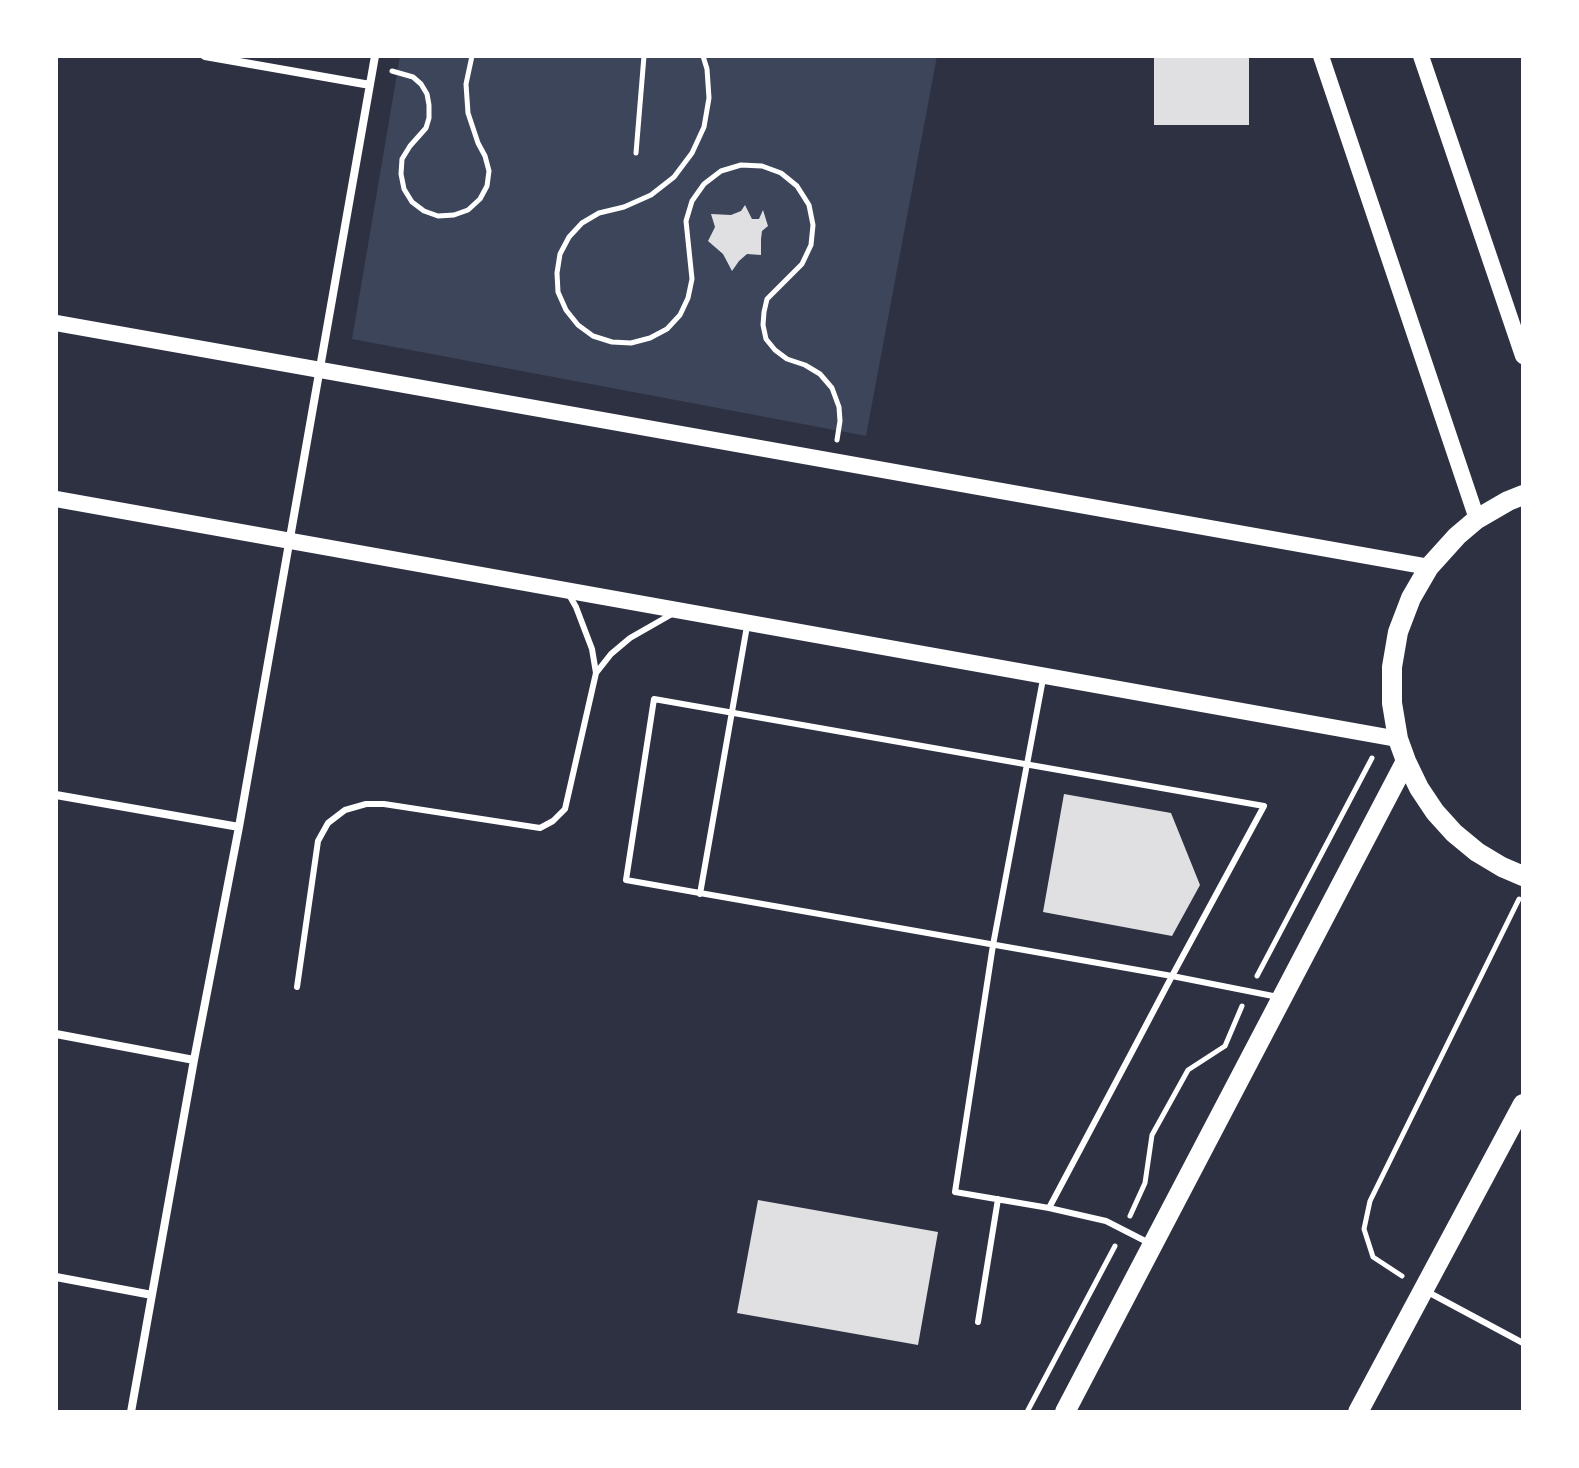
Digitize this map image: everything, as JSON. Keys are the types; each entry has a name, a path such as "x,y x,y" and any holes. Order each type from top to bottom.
{"main road":[{"path":"1321,56 1477,519"},
{"path":"1421,56 1523,356"},
{"path":"56,323 1429,567"},
{"path":"1523,495 1477,519 1457,536 1429,567 1411,598 1398,632 1392,667 1391,738 1419,788 1454,833 1477,852 1523,876"},
{"path":"56,499 1391,738"},
{"path":"1065,1412 1406,761"},
{"path":"1358,1412 1523,1104"}],"street":[{"path":"205,56 370,85"},
{"path":"131,1412 239,827 375,56"},
{"path":"56,795 239,827"},
{"path":"56,1034 194,1060"},
{"path":"56,1277 152,1295"}],"lane":[{"path":"297,987 318,841 328,823 345,810 366,804 384,804 540,828 565,809 596,673 592,649 566,590"},
{"path":"596,673 611,654 630,638 679,610"},
{"path":"700,894 748,622"},
{"path":"1044,675 993,945 955,1192 1106,1221 1153,1245"},
{"path":"1049,1208 1172,976 1264,806 654,699 626,880 1172,976 1282,998"},
{"path":"978,1322 998,1199"},
{"path":"1422,1290 1523,1343"}],"path":[{"path":"373,67 413,77 427,94 429,118 426,128 402,159 404,189 412,202 424,211 438,216 454,215 468,210 480,199 487,186 489,171 468,113 466,84 472,56"},
{"path":"636,153 644,56"},
{"path":"703,56 709,98 704,127 692,153 674,177 651,195 624,207 599,213 582,223 569,237 560,254 558,292 566,310 578,325 593,336 612,342 631,343 667,329 680,315 688,298 692,279 686,221 692,201 704,184 721,171 741,165 762,166 781,173 797,186 809,205 813,225 811,245 802,264 767,299 763,325 766,339 775,350 820,374 832,388 840,421 833,461"},
{"path":"1027,1412 1124,1229 1145,1183 1152,1135 1188,1070 1225,1046 1248,992 1391,738"},
{"path":"1422,1290 1373,1257 1364,1229 1370,1201 1523,891"}],"shaded area":[{"path":"400,56 937,56 866,436 352,339"}],"building":[{"path":"1154,56 1249,56 1249,125 1154,125"},
{"path":"745,205 752,219 759,219 763,210 768,226 762,231 761,255 747,254 732,271 723,254 708,241 715,227 711,214 731,215 741,211"},
{"path":"1064,794 1171,813 1200,885 1172,936 1043,912"},
{"path":"758,1200 938,1232 918,1345 737,1313"}]}
